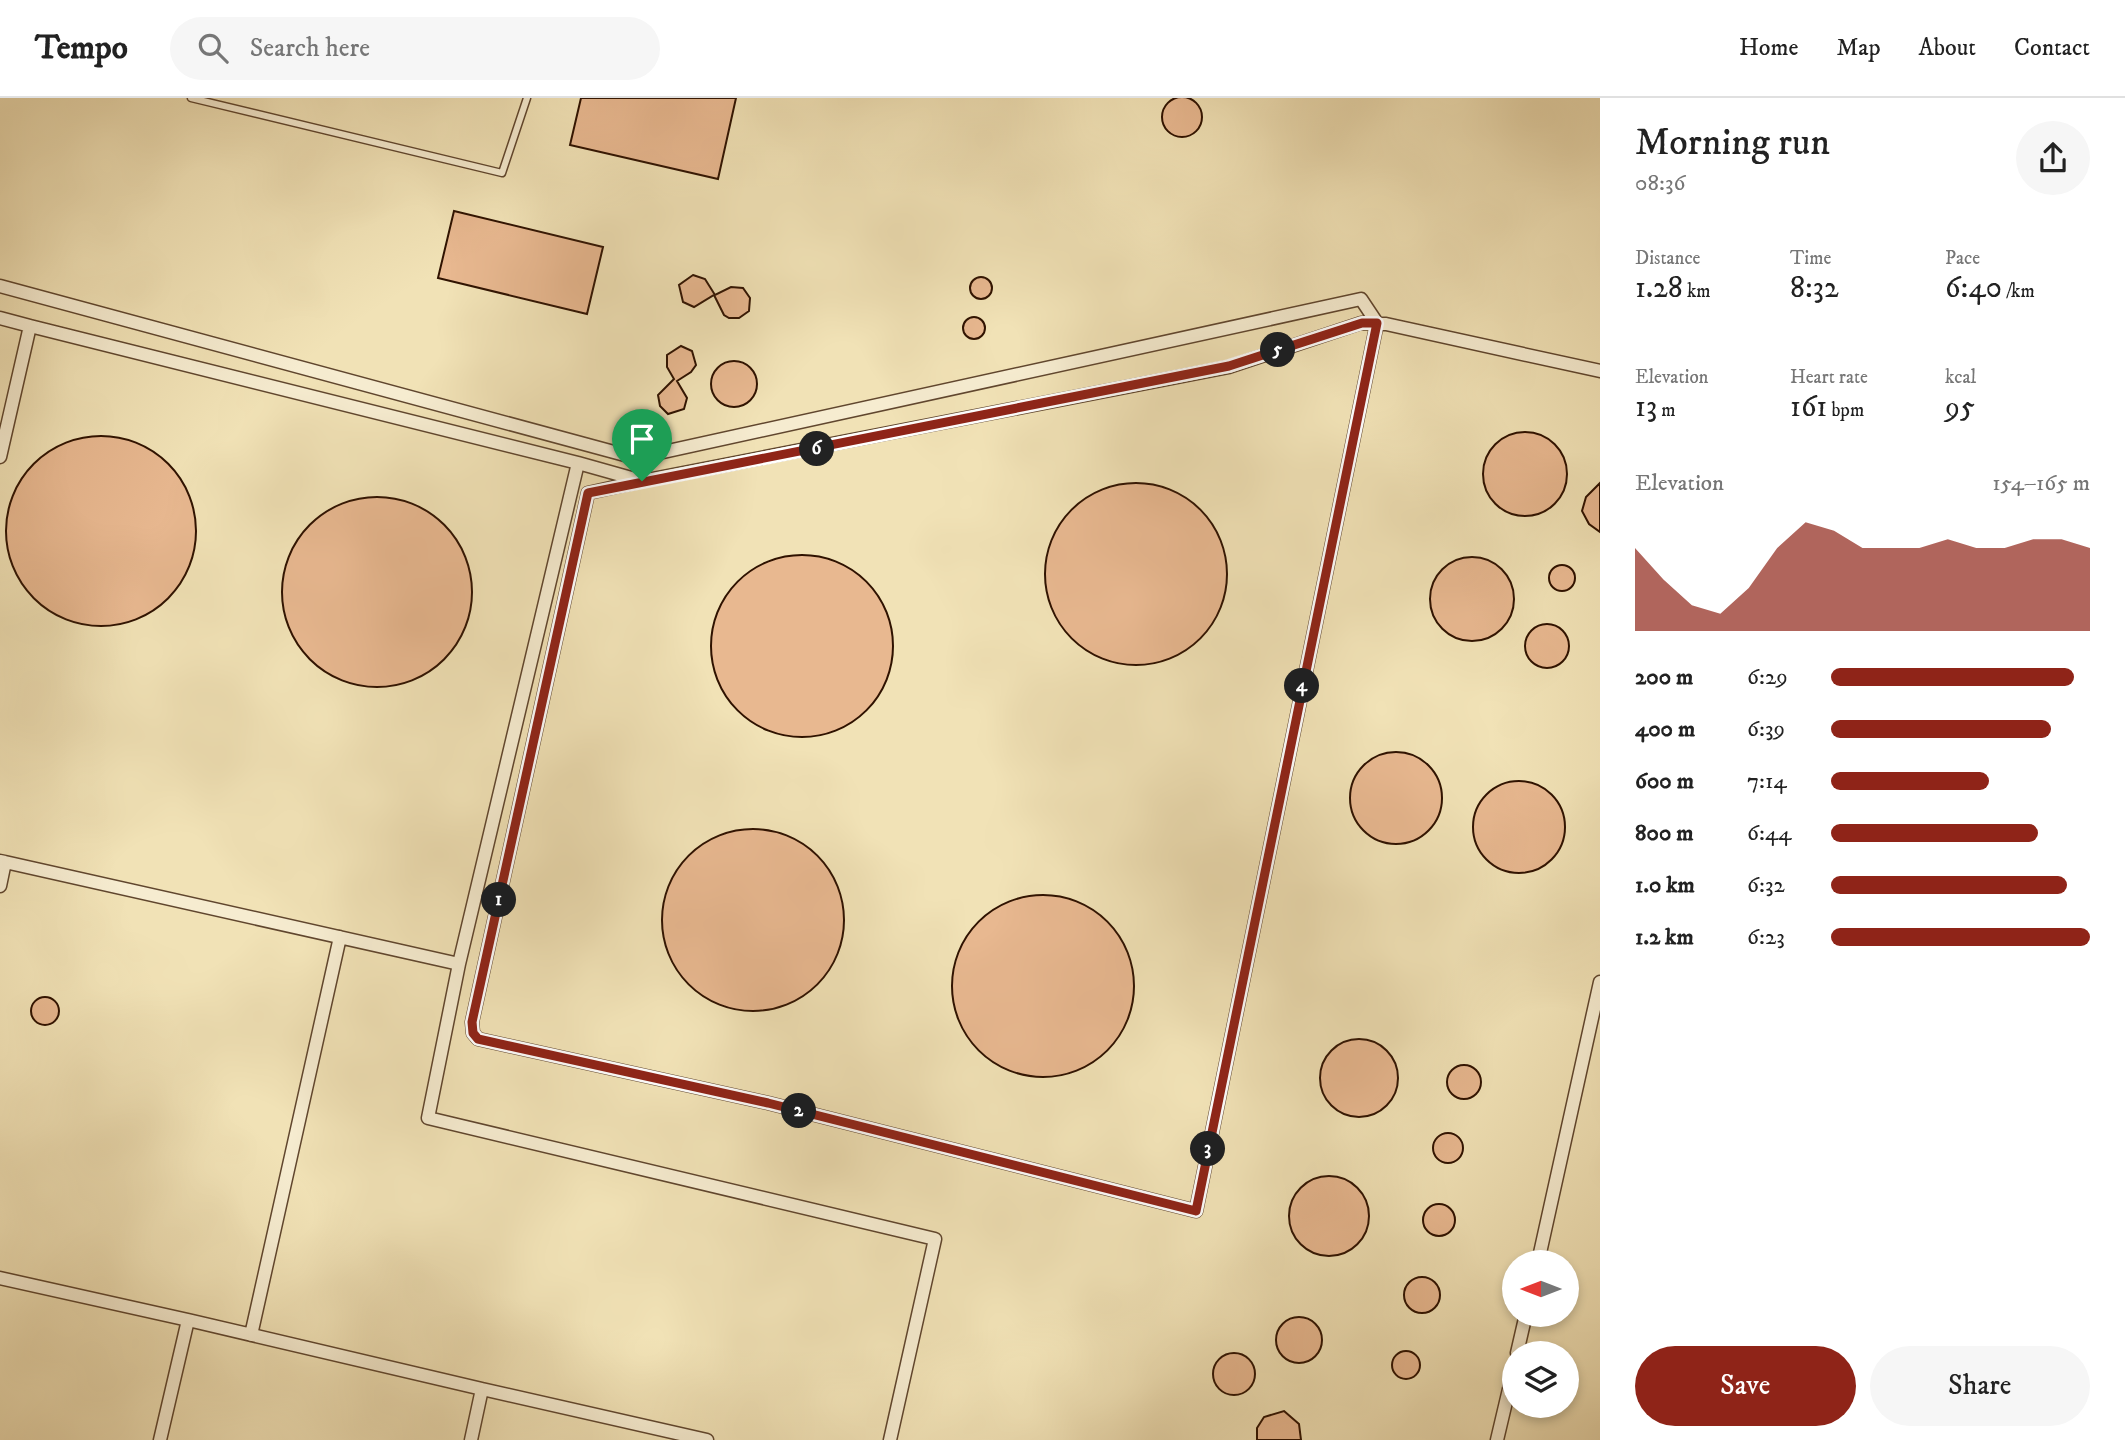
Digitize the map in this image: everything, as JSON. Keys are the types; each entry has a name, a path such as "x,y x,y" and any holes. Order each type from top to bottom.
{"street":[{"path":"0,286 636,458 1362,299 1377,323 1196,1211 768,1103 478,1039 473,1033 472,1022 588,493 1229,366 1362,323 1377,323 1600,371"},
{"path":"0,318 642,481"},
{"path":"0,457 30,326"},
{"path":"578,463 459,964 428,1118 935,1239 890,1440"},
{"path":"0,886 3,861 459,964"},
{"path":"251,1335 340,937"},
{"path":"1541,1250 1600,982"},
{"path":"0,1278 707,1440"},
{"path":"160,1440 188,1320"},
{"path":"471,1440 482,1389"},
{"path":"1497,1440 1502,1418"}],"lane":[{"path":"191,98 502,173 527,98"}],"building":[{"path":"1182,97 1190,98 1196,103 1201,109 1201,125 1196,131 1190,136 1182,137 1174,136 1168,131 1163,125 1162,117 1163,109 1168,103 1174,98"},
{"path":"581,98 736,98 718,179 570,145"},
{"path":"454,211 603,247 587,314 438,278"},
{"path":"693,275 705,279 715,295 731,287 743,288 750,298 749,311 739,318 729,318 724,315 714,295 694,307 683,302 679,285"},
{"path":"981,277 989,280 992,288 989,296 981,299 973,296 970,288 973,280"},
{"path":"970,317 978,317 985,324 985,332 978,339 970,339 963,332 963,324"},
{"path":"681,346 692,351 696,365 691,372 677,381 687,398 684,409 668,414 660,406 658,395 674,379 667,367 667,355"},
{"path":"734,361 750,368 757,384 750,400 734,407 718,400 711,384 718,368"},
{"path":"1525,432 1541,435 1560,451 1567,474 1564,490 1548,509 1525,516 1509,513 1490,497 1483,474 1486,458 1502,439"},
{"path":"101,436 137,443 168,464 189,495 196,531 189,567 168,598 137,619 101,626 65,619 34,598 13,567 6,531 13,495 34,464 65,443"},
{"path":"1136,483 1171,490 1187,498 1200,510 1212,523 1220,539 1227,574 1220,609 1212,625 1200,638 1187,650 1171,658 1136,665 1101,658 1085,650 1072,638 1060,625 1052,609 1045,574 1052,539 1060,523 1072,510 1085,498 1101,490"},
{"path":"1600,483 1600,532 1589,524 1582,511 1586,497"},
{"path":"377,497 413,504 444,525 465,556 472,592 465,628 444,659 413,680 377,687 341,680 310,659 289,628 282,592 289,556 310,525 341,504"},
{"path":"802,555 837,562 853,570 866,582 878,595 886,611 893,646 886,681 878,697 866,710 853,722 837,730 802,737 767,730 751,722 738,710 726,697 718,681 711,646 718,611 726,595 738,582 751,570 767,562"},
{"path":"1472,557 1488,560 1507,576 1514,599 1511,615 1495,634 1472,641 1456,638 1437,622 1430,599 1433,583 1449,564"},
{"path":"1562,565 1571,569 1575,578 1571,587 1562,591 1553,587 1549,578 1553,569"},
{"path":"1547,624 1562,631 1569,646 1562,661 1547,668 1532,661 1525,646 1532,631"},
{"path":"1387,752 1405,752 1422,759 1435,772 1442,789 1442,807 1435,824 1422,837 1405,844 1387,844 1370,837 1357,824 1350,807 1350,789 1357,772 1370,759"},
{"path":"1510,781 1528,781 1545,788 1558,801 1565,818 1565,836 1558,853 1545,866 1528,873 1510,873 1493,866 1480,853 1473,836 1473,818 1480,801 1493,788"},
{"path":"753,829 788,836 804,844 817,856 829,869 837,885 844,920 837,955 829,971 817,984 804,996 788,1004 753,1011 718,1004 702,996 689,984 677,971 669,955 662,920 669,885 677,869 689,856 702,844 718,836"},
{"path":"1043,895 1078,902 1094,910 1107,922 1119,935 1127,951 1134,986 1127,1021 1119,1037 1107,1050 1094,1062 1078,1070 1043,1077 1008,1070 992,1062 979,1050 967,1037 959,1021 952,986 959,951 967,935 979,922 992,910 1008,902"},
{"path":"45,997 55,1001 59,1011 55,1021 45,1025 35,1021 31,1011 35,1001"},
{"path":"1359,1039 1374,1042 1387,1050 1395,1063 1398,1078 1395,1093 1387,1106 1374,1114 1359,1117 1344,1114 1331,1106 1323,1093 1320,1078 1323,1063 1331,1050 1344,1042"},
{"path":"1464,1065 1476,1070 1481,1082 1476,1094 1464,1099 1452,1094 1447,1082 1452,1070"},
{"path":"1448,1133 1459,1137 1463,1148 1459,1159 1448,1163 1437,1159 1433,1148 1437,1137"},
{"path":"1329,1176 1344,1179 1357,1188 1366,1201 1369,1216 1366,1231 1357,1244 1344,1253 1329,1256 1314,1253 1301,1244 1292,1231 1289,1216 1292,1201 1301,1188 1314,1179"},
{"path":"1439,1204 1451,1208 1455,1220 1451,1232 1439,1236 1427,1232 1423,1220 1427,1208"},
{"path":"1422,1277 1435,1282 1440,1295 1435,1308 1422,1313 1409,1308 1404,1295 1409,1282"},
{"path":"1299,1317 1315,1324 1322,1340 1315,1356 1299,1363 1283,1356 1276,1340 1283,1324"},
{"path":"1406,1351 1416,1355 1420,1365 1416,1375 1406,1379 1396,1375 1392,1365 1396,1355"},
{"path":"1234,1353 1249,1359 1255,1374 1249,1389 1234,1395 1219,1389 1213,1374 1219,1359"},
{"path":"1284,1411 1299,1424 1301,1440 1257,1440 1257,1428 1264,1417"}],"route":[{"path":"1362,323 1377,323 1196,1211 768,1103 478,1039 473,1033 472,1022 588,493 642,481 1229,366 1362,323"}]}
